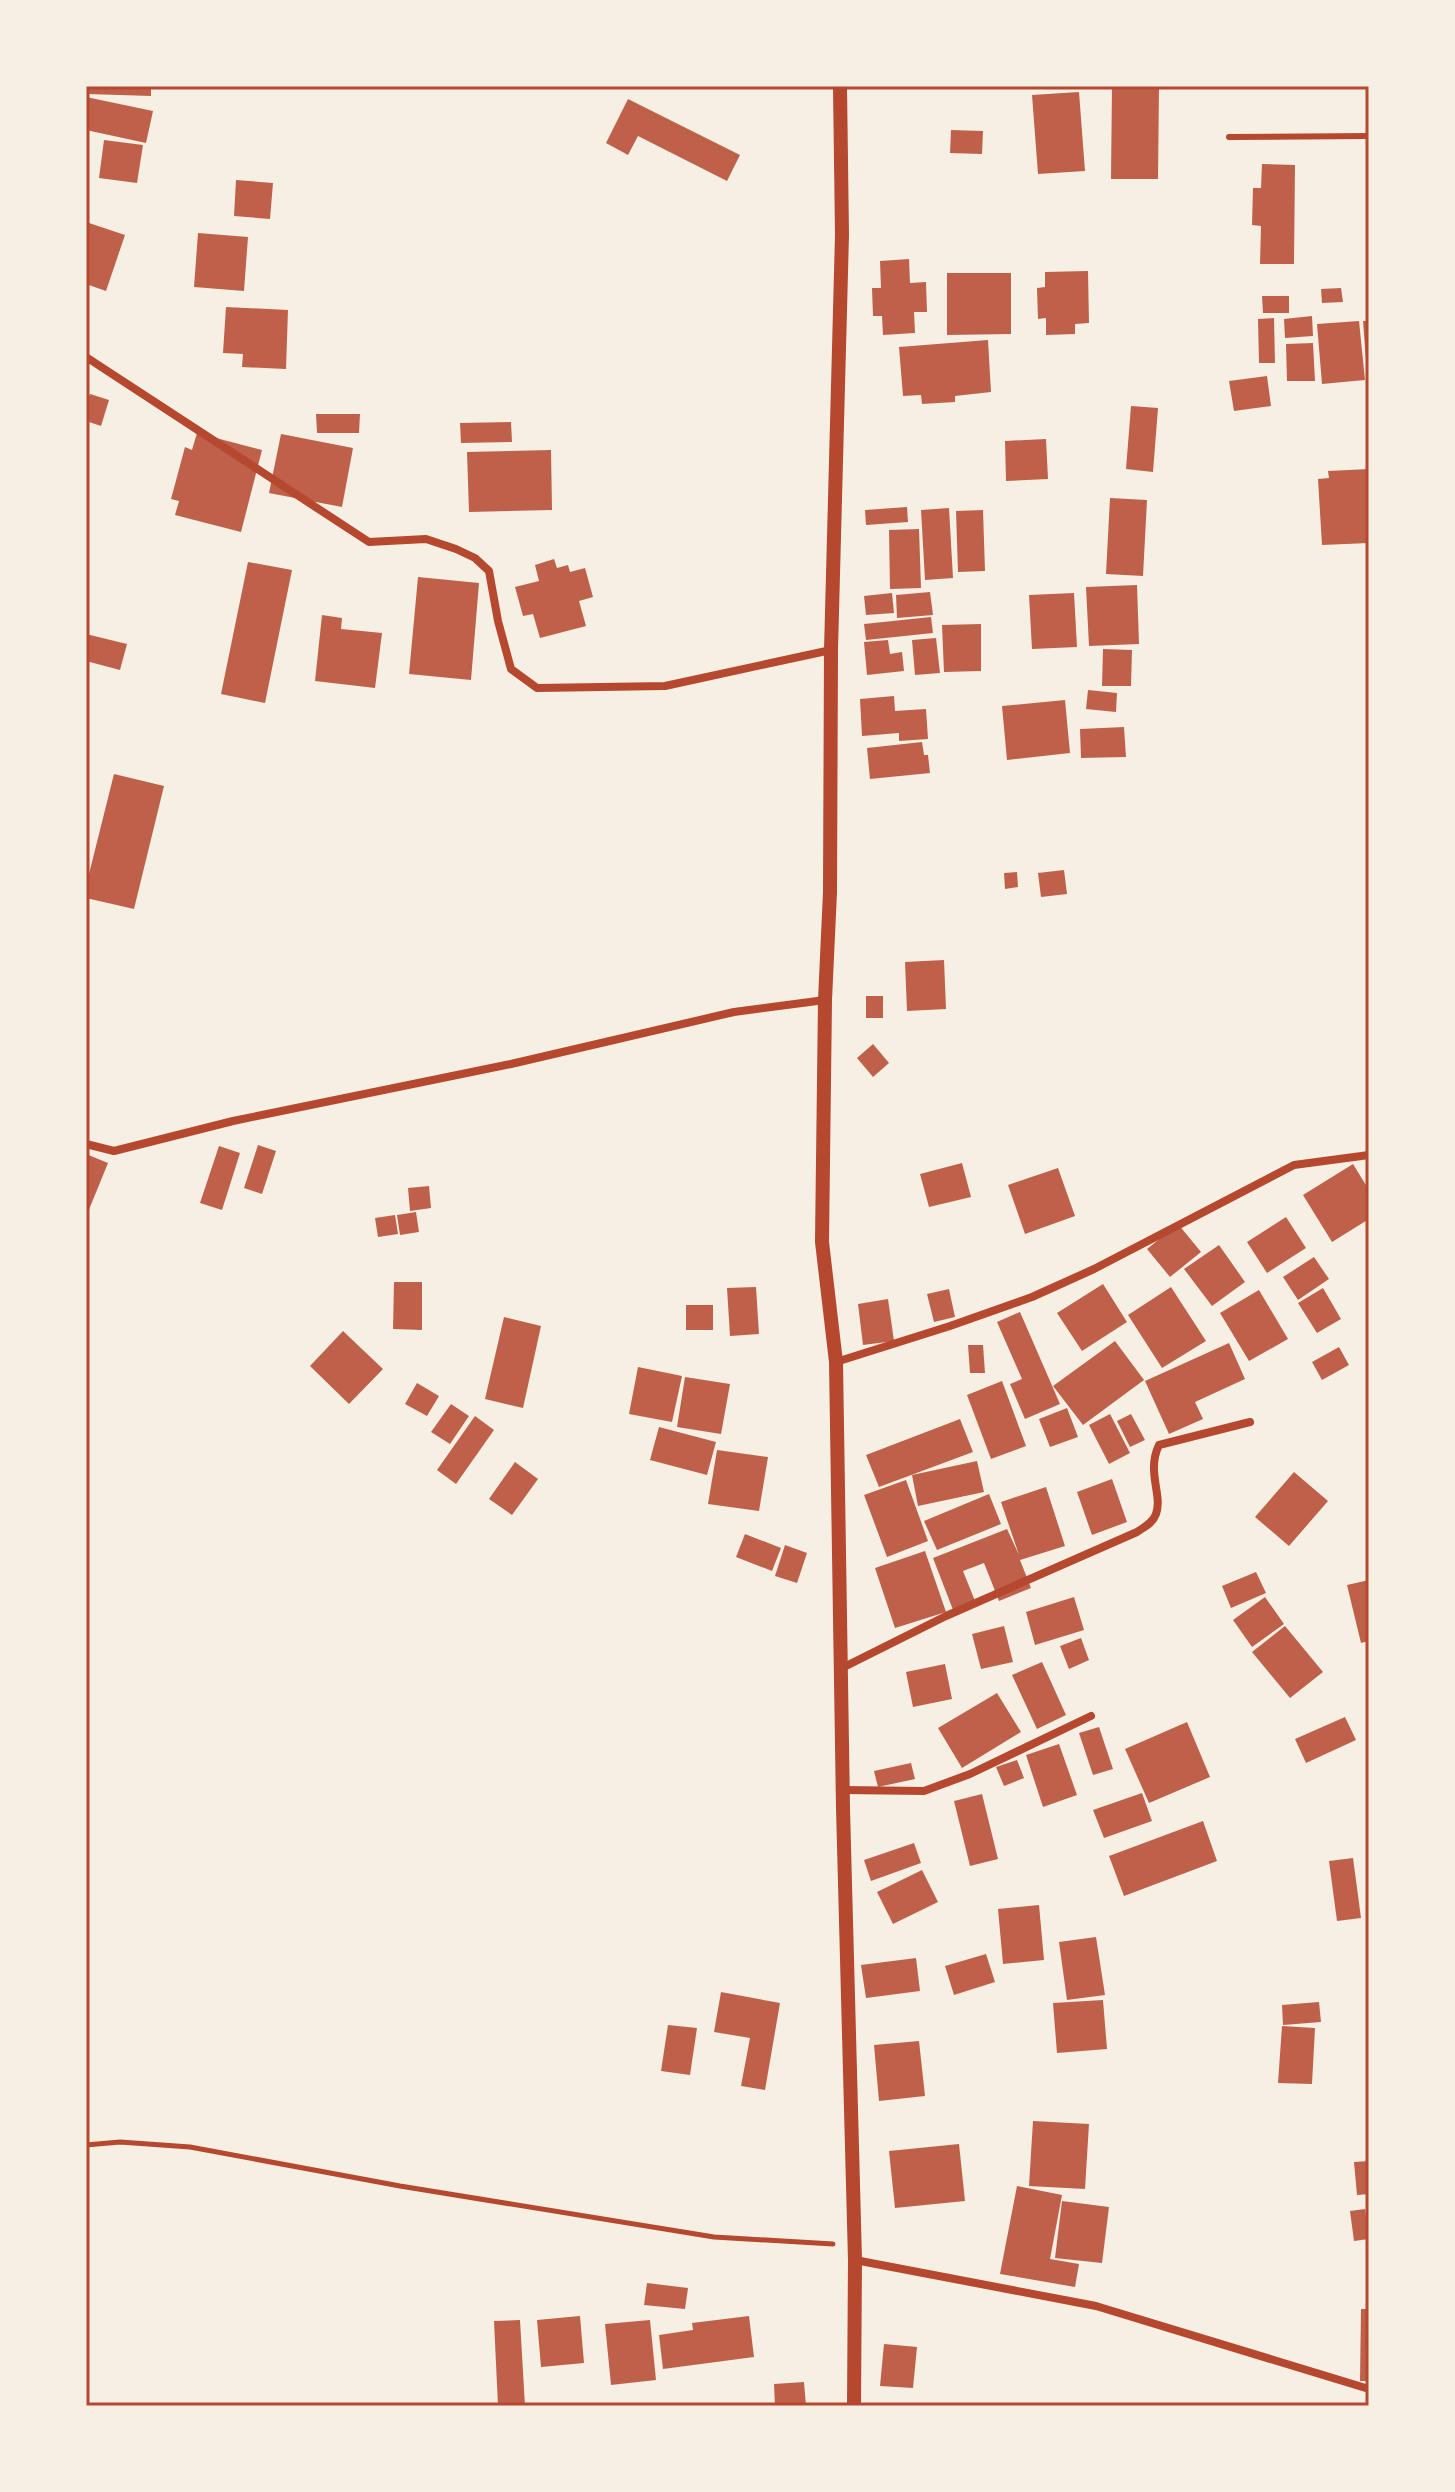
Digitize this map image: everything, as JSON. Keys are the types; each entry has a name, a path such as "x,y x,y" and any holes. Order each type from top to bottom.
{"street":[{"path":"840,86 842,235 831,650 830,892 825,1000 822,1242 836,1362 855,2260 854,2406"},
{"path":"86,357 369,542 426,539 475,558 489,571 511,669 537,688 665,686 831,650"},
{"path":"86,1144 114,1151 233,1121 537,1059 734,1012 825,1000"},
{"path":"836,1362 1032,1297 1094,1269 1294,1165 1369,1155"},
{"path":"842,1668 946,1616 1137,1532 1150,1523 1156,1513 1153,1457 1159,1445 1250,1422"},
{"path":"843,1790 924,1791 970,1774 1091,1716"},
{"path":"855,2260 1096,2306 1369,2389"}],"lane":[{"path":"1229,137 1369,136"}],"path":[{"path":"86,2145 120,2142 190,2147 400,2186 714,2237 854,2245"}],"building":[{"path":"87,86 151,86 151,96 87,94"},
{"path":"1112,86 1159,86 1158,179 1111,179"},
{"path":"1079,92 1085,171 1038,174 1032,95"},
{"path":"86,97 153,111 146,143 86,130"},
{"path":"628,99 740,155 727,181 638,136 628,155 606,143"},
{"path":"951,130 983,131 982,154 950,153"},
{"path":"104,140 143,145 137,183 99,178"},
{"path":"1262,164 1295,165 1294,264 1260,264 1261,226 1252,225 1253,188 1261,188"},
{"path":"236,180 273,183 270,219 234,216"},
{"path":"86,222 125,235 106,291 86,284"},
{"path":"198,233 248,237 244,291 194,287"},
{"path":"909,259 910,283 926,282 927,312 914,312 915,333 883,335 882,316 873,316 872,288 881,288 880,261"},
{"path":"1088,271 1089,323 1075,324 1075,334 1046,335 1046,318 1038,319 1037,288 1045,287 1045,272"},
{"path":"947,273 1011,273 1011,334 947,335"},
{"path":"1341,288 1343,302 1322,303 1321,289"},
{"path":"1262,296 1289,296 1289,313 1263,313"},
{"path":"226,307 288,310 286,369 242,367 243,354 223,353"},
{"path":"1312,316 1313,336 1285,338 1284,319"},
{"path":"1274,318 1275,363 1259,363 1258,319"},
{"path":"1359,321 1365,380 1322,384 1317,324"},
{"path":"1363,321 1369,321 1369,374 1367,374"},
{"path":"988,340 991,392 955,396 955,402 922,404 921,395 903,396 899,347"},
{"path":"1313,343 1315,381 1287,381 1286,344"},
{"path":"1267,376 1271,406 1234,411 1229,381"},
{"path":"90,394 109,400 101,426 86,421"},
{"path":"1131,406 1158,408 1153,472 1126,469"},
{"path":"316,414 360,414 359,433 317,433"},
{"path":"511,422 512,442 461,443 460,423"},
{"path":"197,433 262,450 241,532 175,515 179,501 171,499 185,447 192,450"},
{"path":"281,434 353,448 342,507 269,493"},
{"path":"1046,439 1048,479 1006,481 1005,441"},
{"path":"551,450 552,510 469,512 467,452"},
{"path":"1369,469 1369,543 1322,545 1318,479 1329,478 1328,471"},
{"path":"1110,498 1147,500 1143,576 1106,574"},
{"path":"907,507 908,522 866,525 865,510"},
{"path":"949,508 953,578 925,580 921,510"},
{"path":"983,510 985,571 958,572 956,511"},
{"path":"919,529 921,588 890,589 889,530"},
{"path":"554,559 557,568 568,565 570,572 585,568 593,597 579,601 586,626 540,638 533,614 523,616 515,587 539,581 535,565"},
{"path":"248,562 292,570 265,703 221,694"},
{"path":"418,577 479,583 471,680 409,674"},
{"path":"1137,585 1139,644 1089,646 1086,587"},
{"path":"930,592 933,615 897,618 896,595"},
{"path":"892,593 894,613 866,615 864,596"},
{"path":"1074,593 1077,647 1032,649 1029,595"},
{"path":"322,615 342,618 341,629 382,633 375,688 315,681"},
{"path":"931,617 933,633 866,640 864,624"},
{"path":"981,624 981,671 944,672 942,625"},
{"path":"86,634 127,644 120,670 86,661"},
{"path":"936,638 940,673 915,675 912,640"},
{"path":"888,640 890,654 902,652 904,671 867,675 864,642"},
{"path":"1103,649 1132,650 1131,686 1102,686"},
{"path":"1088,690 1117,693 1116,712 1086,709"},
{"path":"894,696 895,711 926,709 928,739 899,741 899,733 862,736 860,699"},
{"path":"1065,700 1070,753 1007,760 1002,706"},
{"path":"1124,727 1126,757 1081,758 1080,729"},
{"path":"922,742 924,755 928,755 930,773 870,779 867,748"},
{"path":"114,774 164,786 134,909 86,898 86,886"},
{"path":"1064,870 1067,894 1041,897 1038,873"},
{"path":"1017,872 1018,887 1005,889 1004,873"},
{"path":"944,960 946,1009 907,1011 905,962"},
{"path":"866,996 883,996 883,1018 866,1018"},
{"path":"873,1044 889,1063 873,1077 857,1058"},
{"path":"258,1145 276,1151 262,1194 244,1188"},
{"path":"219,1146 240,1153 222,1210 200,1203"},
{"path":"86,1154 108,1163 88,1212 86,1211"},
{"path":"962,1163 971,1197 929,1207 920,1174"},
{"path":"1353,1164 1369,1190 1369,1219 1332,1242 1303,1195"},
{"path":"1058,1168 1075,1216 1025,1234 1008,1185"},
{"path":"429,1186 431,1208 410,1211 408,1188"},
{"path":"416,1212 419,1232 400,1235 397,1215"},
{"path":"395,1215 398,1234 378,1237 375,1218"},
{"path":"1286,1217 1306,1248 1267,1273 1247,1242"},
{"path":"1178,1224 1201,1252 1170,1277 1147,1249"},
{"path":"1219,1245 1245,1282 1212,1306 1184,1269"},
{"path":"1314,1257 1329,1279 1298,1300 1283,1277"},
{"path":"394,1282 422,1282 422,1330 393,1329"},
{"path":"1103,1284 1127,1322 1082,1351 1057,1313"},
{"path":"756,1287 759,1334 730,1336 727,1288"},
{"path":"1171,1287 1206,1341 1162,1368 1128,1315"},
{"path":"1323,1288 1341,1319 1317,1333 1298,1303"},
{"path":"949,1289 955,1317 934,1322 927,1294"},
{"path":"1259,1290 1288,1339 1249,1361 1220,1313"},
{"path":"888,1299 894,1341 863,1345 858,1304"},
{"path":"686,1305 713,1305 713,1330 686,1330"},
{"path":"1020,1312 1060,1404 1025,1419 1010,1384 1022,1379 997,1322"},
{"path":"504,1317 541,1326 523,1408 485,1399"},
{"path":"343,1331 383,1369 349,1404 310,1366"},
{"path":"1115,1341 1144,1380 1083,1425 1053,1386"},
{"path":"1229,1343 1245,1379 1195,1402 1203,1419 1169,1434 1145,1381"},
{"path":"968,1345 983,1345 985,1373 970,1373"},
{"path":"1339,1347 1349,1365 1322,1380 1312,1362"},
{"path":"638,1367 682,1376 672,1422 629,1414"},
{"path":"685,1377 730,1384 721,1434 677,1427"},
{"path":"1002,1381 1026,1446 991,1459 967,1395"},
{"path":"417,1383 439,1396 427,1416 405,1404"},
{"path":"451,1404 469,1416 450,1444 431,1432"},
{"path":"1067,1408 1078,1437 1050,1447 1039,1419"},
{"path":"1110,1414 1130,1453 1109,1464 1089,1425"},
{"path":"1131,1414 1145,1440 1130,1447 1117,1421"},
{"path":"475,1416 494,1430 456,1484 437,1470"},
{"path":"960,1419 973,1452 879,1487 866,1455"},
{"path":"659,1427 716,1442 707,1475 650,1460"},
{"path":"717,1450 768,1457 759,1511 708,1504"},
{"path":"977,1461 984,1492 918,1506 912,1475"},
{"path":"515,1462 538,1479 512,1515 489,1499"},
{"path":"1294,1472 1328,1501 1289,1546 1255,1517"},
{"path":"1112,1479 1127,1522 1092,1535 1077,1492"},
{"path":"906,1480 928,1541 887,1557 864,1495"},
{"path":"1046,1487 1065,1546 1020,1560 1031,1588 999,1601 984,1563 963,1571 977,1606 955,1615 933,1558 1007,1529 1019,1555 1001,1502"},
{"path":"989,1494 1001,1524 937,1550 924,1521"},
{"path":"745,1534 781,1548 772,1571 736,1557"},
{"path":"785,1545 807,1553 797,1583 775,1576"},
{"path":"925,1551 946,1612 895,1628 875,1568"},
{"path":"1256,1572 1266,1593 1231,1608 1222,1586"},
{"path":"1369,1580 1369,1641 1361,1643 1347,1585"},
{"path":"1074,1597 1084,1630 1035,1645 1026,1612"},
{"path":"1265,1597 1284,1624 1252,1647 1233,1620"},
{"path":"1004,1626 1013,1662 981,1669 972,1634"},
{"path":"1285,1626 1323,1672 1290,1698 1252,1652"},
{"path":"1081,1638 1089,1660 1069,1669 1060,1646"},
{"path":"1042,1662 1066,1715 1037,1729 1012,1675"},
{"path":"945,1664 952,1699 913,1707 906,1672"},
{"path":"997,1693 1021,1732 962,1768 938,1728"},
{"path":"1345,1717 1356,1740 1306,1763 1295,1739"},
{"path":"1187,1722 1210,1777 1149,1803 1125,1749"},
{"path":"1099,1727 1113,1769 1093,1775 1079,1733"},
{"path":"1059,1744 1077,1795 1043,1807 1026,1755"},
{"path":"1017,1760 1024,1778 1004,1786 996,1767"},
{"path":"911,1763 915,1779 878,1787 874,1771"},
{"path":"1142,1793 1152,1821 1104,1838 1093,1810"},
{"path":"982,1794 998,1859 970,1866 954,1801"},
{"path":"1203,1821 1217,1861 1124,1896 1109,1856"},
{"path":"914,1843 921,1863 871,1881 864,1860"},
{"path":"1353,1858 1361,1918 1337,1921 1329,1861"},
{"path":"922,1870 938,1902 893,1924 877,1892"},
{"path":"1039,1905 1044,1960 1003,1964 998,1909"},
{"path":"1096,1937 1105,1995 1067,2000 1059,1942"},
{"path":"986,1954 995,1982 954,1995 945,1966"},
{"path":"916,1958 920,1991 866,1998 861,1965"},
{"path":"721,1992 780,2003 765,2090 741,2086 750,2038 714,2032"},
{"path":"1103,2000 1107,2049 1057,2053 1053,2003"},
{"path":"1319,2002 1321,2022 1283,2025 1282,2005"},
{"path":"668,2025 697,2028 690,2075 661,2071"},
{"path":"1282,2026 1315,2028 1312,2084 1278,2083"},
{"path":"919,2041 925,2096 879,2101 874,2045"},
{"path":"1033,2121 1089,2124 1085,2189 1029,2186"},
{"path":"959,2144 965,2201 895,2208 889,2151"},
{"path":"1369,2161 1369,2194 1357,2195 1354,2162"},
{"path":"1017,2186 1062,2195 1050,2259 1079,2264 1075,2287 1000,2274"},
{"path":"1062,2201 1109,2207 1102,2263 1055,2258"},
{"path":"1365,2209 1369,2239 1354,2241 1350,2211"},
{"path":"647,2283 688,2288 685,2309 644,2305"},
{"path":"1361,2309 1369,2309 1369,2381 1360,2381"},
{"path":"580,2316 584,2363 541,2367 537,2320"},
{"path":"749,2316 754,2357 663,2369 659,2335 693,2330 692,2323"},
{"path":"520,2320 525,2406 498,2406 494,2321"},
{"path":"650,2320 656,2380 611,2385 605,2324"},
{"path":"884,2344 917,2347 913,2388 880,2386"},
{"path":"804,2382 806,2406 775,2406 774,2384"}]}
